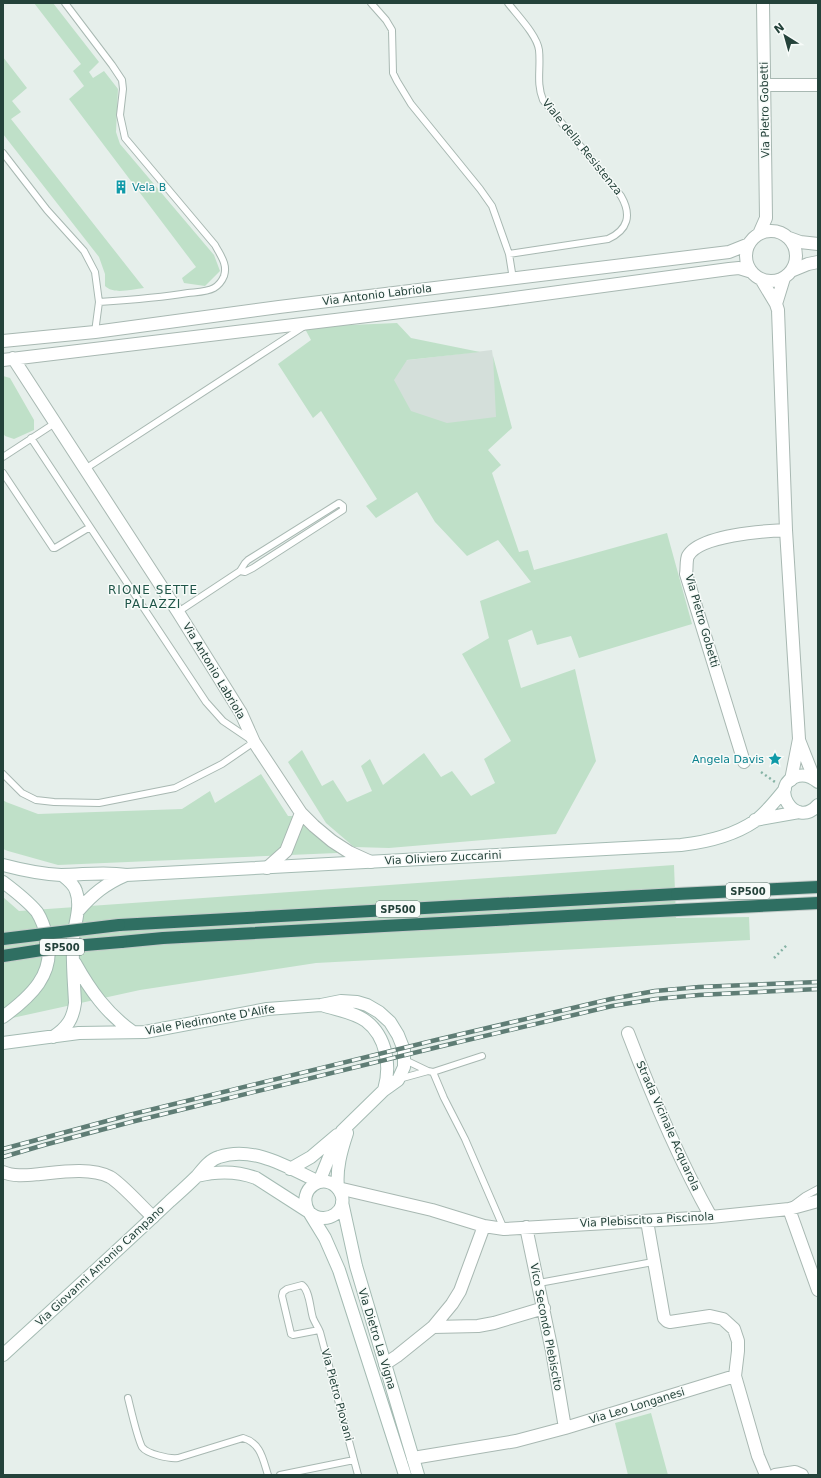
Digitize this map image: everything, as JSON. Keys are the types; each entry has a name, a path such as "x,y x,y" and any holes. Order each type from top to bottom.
{"highway":[{"name":"SP500","path":"3,939 119,925 677,894 818,888"},
{"name":"SP500","path":"3,956 61,947 163,938 818,903"}],"street":[{"name":"Via Pietro Gobetti","path":"760,234 766,218 765,85 762,3"},
{"path":"765,85 818,85"},
{"path":"766,218 777,231 789,238 800,242 818,244"},
{"path":"777,231 768,231 760,234 752,240 749,244 746,256 748,265 776,304 778,310 786,530 799,739 788,784 786,800 789,806 818,817"},
{"path":"776,304 788,274 796,259 794,246 789,238"},
{"name":"Via Antonio Labriola","path":"3,341 95,332 279,307 729,252 749,244"},
{"path":"757,276 770,281 778,280 808,264 818,262"},
{"name":"Via Antonio Labriola","path":"371,862 349,852 332,841 301,813 254,742 241,713 178,612 55,422 8,359 492,301 729,269 739,268 757,276"},
{"name":"Via Pietro Gobetti","path":"744,762 686,574 688,556 698,545 744,533 786,530"},
{"path":"799,739 816,780"},
{"path":"788,784 802,775 816,780"},
{"name":"Via Oliviero Zuccarini","path":"3,865 23,870 62,875 112,872 126,875 681,846 721,837 755,820 788,784"},
{"name":"Via Oliviero Zuccarini","path":"755,820 812,810 818,805"},
{"path":"267,868 286,851 301,813"},
{"path":"52,1037 63,1030 70,1022 74,1012 75,1003 73,959 75,922 78,911 76,891 74,886 62,875"},
{"name":"Via Oliviero Zuccarini","path":"78,911 98,890 110,882 126,875"},
{"path":"3,882 21,896 37,913 45,928 48,941 49,960 42,978 32,993 3,1017"},
{"path":"73,959 84,980 101,1003 119,1023 133,1032"},
{"name":"Viale Piedimonte D'Alife","path":"3,1043 79,1033 145,1032 267,1009 321,1005 341,1001 357,1002 368,1005 390,1022 398,1035 404,1050 405,1060"},
{"name":"Viale Piedimonte D'Alife","path":"321,1005 354,1015 366,1022 376,1032 382,1042 386,1057 388,1075 384,1090"},
{"name":"Strada Vicinale Acquarola","path":"628,1033 647,1084 672,1141 712,1217"},
{"path":"290,1169 311,1157 346,1127 384,1090 398,1080 402,1073 405,1060"},
{"path":"319,1182 332,1150 346,1127"},
{"path":"197,1176 227,1172 247,1174 256,1178 318,1218 329,1218 338,1212 342,1202 338,1188 338,1176 346,1127"},
{"name":"Via Giovanni Antonio Campano","path":"3,1355 197,1176 207,1164 218,1157 237,1153 251,1154 266,1158 319,1182"},
{"path":"3,1172 7,1174 25,1176 56,1172 93,1171 110,1177 153,1217"},
{"path":"309,1212 305,1202 306,1194 312,1186 319,1182 326,1182 333,1184 338,1188"},
{"name":"Via Plebiscito a Piscinola","path":"338,1188 432,1210 484,1226 504,1229 712,1217 789,1209 818,1201"},
{"name":"Via Dietro La Vigna","path":"342,1202 356,1266 418,1475"},
{"path":"789,1209 818,1290"},
{"name":"Via Dietro La Vigna","path":"309,1212 325,1238 339,1270 405,1475"},
{"path":"646,1221 664,1318 669,1322 710,1316 723,1320 734,1330 738,1341 735,1376 758,1456 766,1475"},
{"path":"385,1364 433,1327 452,1304 460,1291 484,1226"},
{"name":"Vico Secondo Plebiscito","path":"526,1228 544,1308 565,1428"},
{"path":"433,1327 478,1326 494,1323 544,1308"},
{"name":"Via Leo Longanesi","path":"413,1458 516,1441 565,1428 735,1376"},
{"path":"775,1475 795,1472 802,1475"}],"lane":[{"path":"65,3 122,80 123,89 120,115 125,138 214,245 224,262 225,269 224,277 220,283 214,288 207,290 166,297 99,302"},
{"path":"372,3 392,30 393,73 397,81 411,104 492,206 509,254 513,279"},
{"name":"Viale della Resistenza","path":"508,3 529,31 539,49 539,90 543,100 621,196 626,204 628,212 622,229 616,235 608,239 509,254"},
{"path":"3,153 47,210 84,251 95,272 99,302 95,332"},
{"name":"Via Antonio Labriola","path":"85,469 308,323"},
{"path":"3,457 55,422"},
{"path":"3,774 22,793 36,800 99,803 175,788 222,764 254,742 223,721 206,702 31,438"},
{"path":"3,473 51,547 55,548 90,527"},
{"path":"178,612 240,571 248,560 336,504 341,504 343,506 343,510 253,568 245,572 240,571"},
{"path":"398,1080 482,1056"},
{"path":"405,1060 431,1071 465,1139 504,1229"},
{"path":"789,1209 799,1199 818,1189"},
{"path":"539,1283 653,1262"},
{"name":"Via Pietro Piovani","path":"319,1330 293,1335 291,1334 282,1296 283,1292 287,1289 302,1285 305,1288 313,1318 319,1330 358,1475"},
{"path":"128,1398 142,1446 149,1452 169,1458 178,1458 243,1438 252,1442 260,1450 268,1475"},
{"path":"280,1475 354,1460"}],"path":[{"path":"761,772 775,782"},
{"path":"774,958 787,945"}],"shaded area":[{"path":"492,350 503,433 420,433 367,365"}],"green space":[{"path":"34,3 53,3 99,62 89,72 93,78 104,71 118,89 116,132 120,144 214,255 220,271 205,286 184,283 182,278 196,267 69,99 84,86 73,71 81,64"},
{"path":"3,57 27,88 12,101 21,112 11,119 144,288 118,291 109,289 105,286 105,274 99,257 3,134"},
{"path":"397,323 411,338 480,352 407,360 394,380 411,411 447,423 496,417 493,356 512,428 488,450 501,465 492,473 519,552 528,550 534,570 667,533 692,624 579,658 571,636 537,645 532,630 508,640 521,688 575,669 596,761 556,834 389,848 354,847 326,823 288,762 302,750 322,786 333,780 347,802 372,791 361,766 370,759 383,785 424,753 441,777 452,771 471,796 495,783 484,759 511,741 462,654 489,638 480,601 531,582 498,540 467,556 435,522 417,492 376,518 366,506 377,499 321,411 313,418 278,364 311,340 304,327"},
{"path":"3,376 10,378 34,420 34,430 14,439 5,436 3,433"},
{"path":"261,774 288,816 305,816 339,846 337,853 58,865 3,849 3,800 38,814 182,809 210,791 215,803"},
{"path":"674,865 676,918 749,917 750,940 316,963 140,990 3,1020 3,897 19,911"},
{"path":"651,1413 668,1475 628,1475 615,1423"}],"railway":[{"path":"3,1149 129,1115 611,999 655,991 699,987 818,982"},
{"path":"3,1157 131,1122 612,1006 656,999 699,995 818,989"}],"place":[{"name":"Vela B","path":"121,187"},
{"name":"Angela Davis","path":"775,759"}],"district":[{"name":"RIONE SETTE PALAZZI","path":"153,597"}]}
